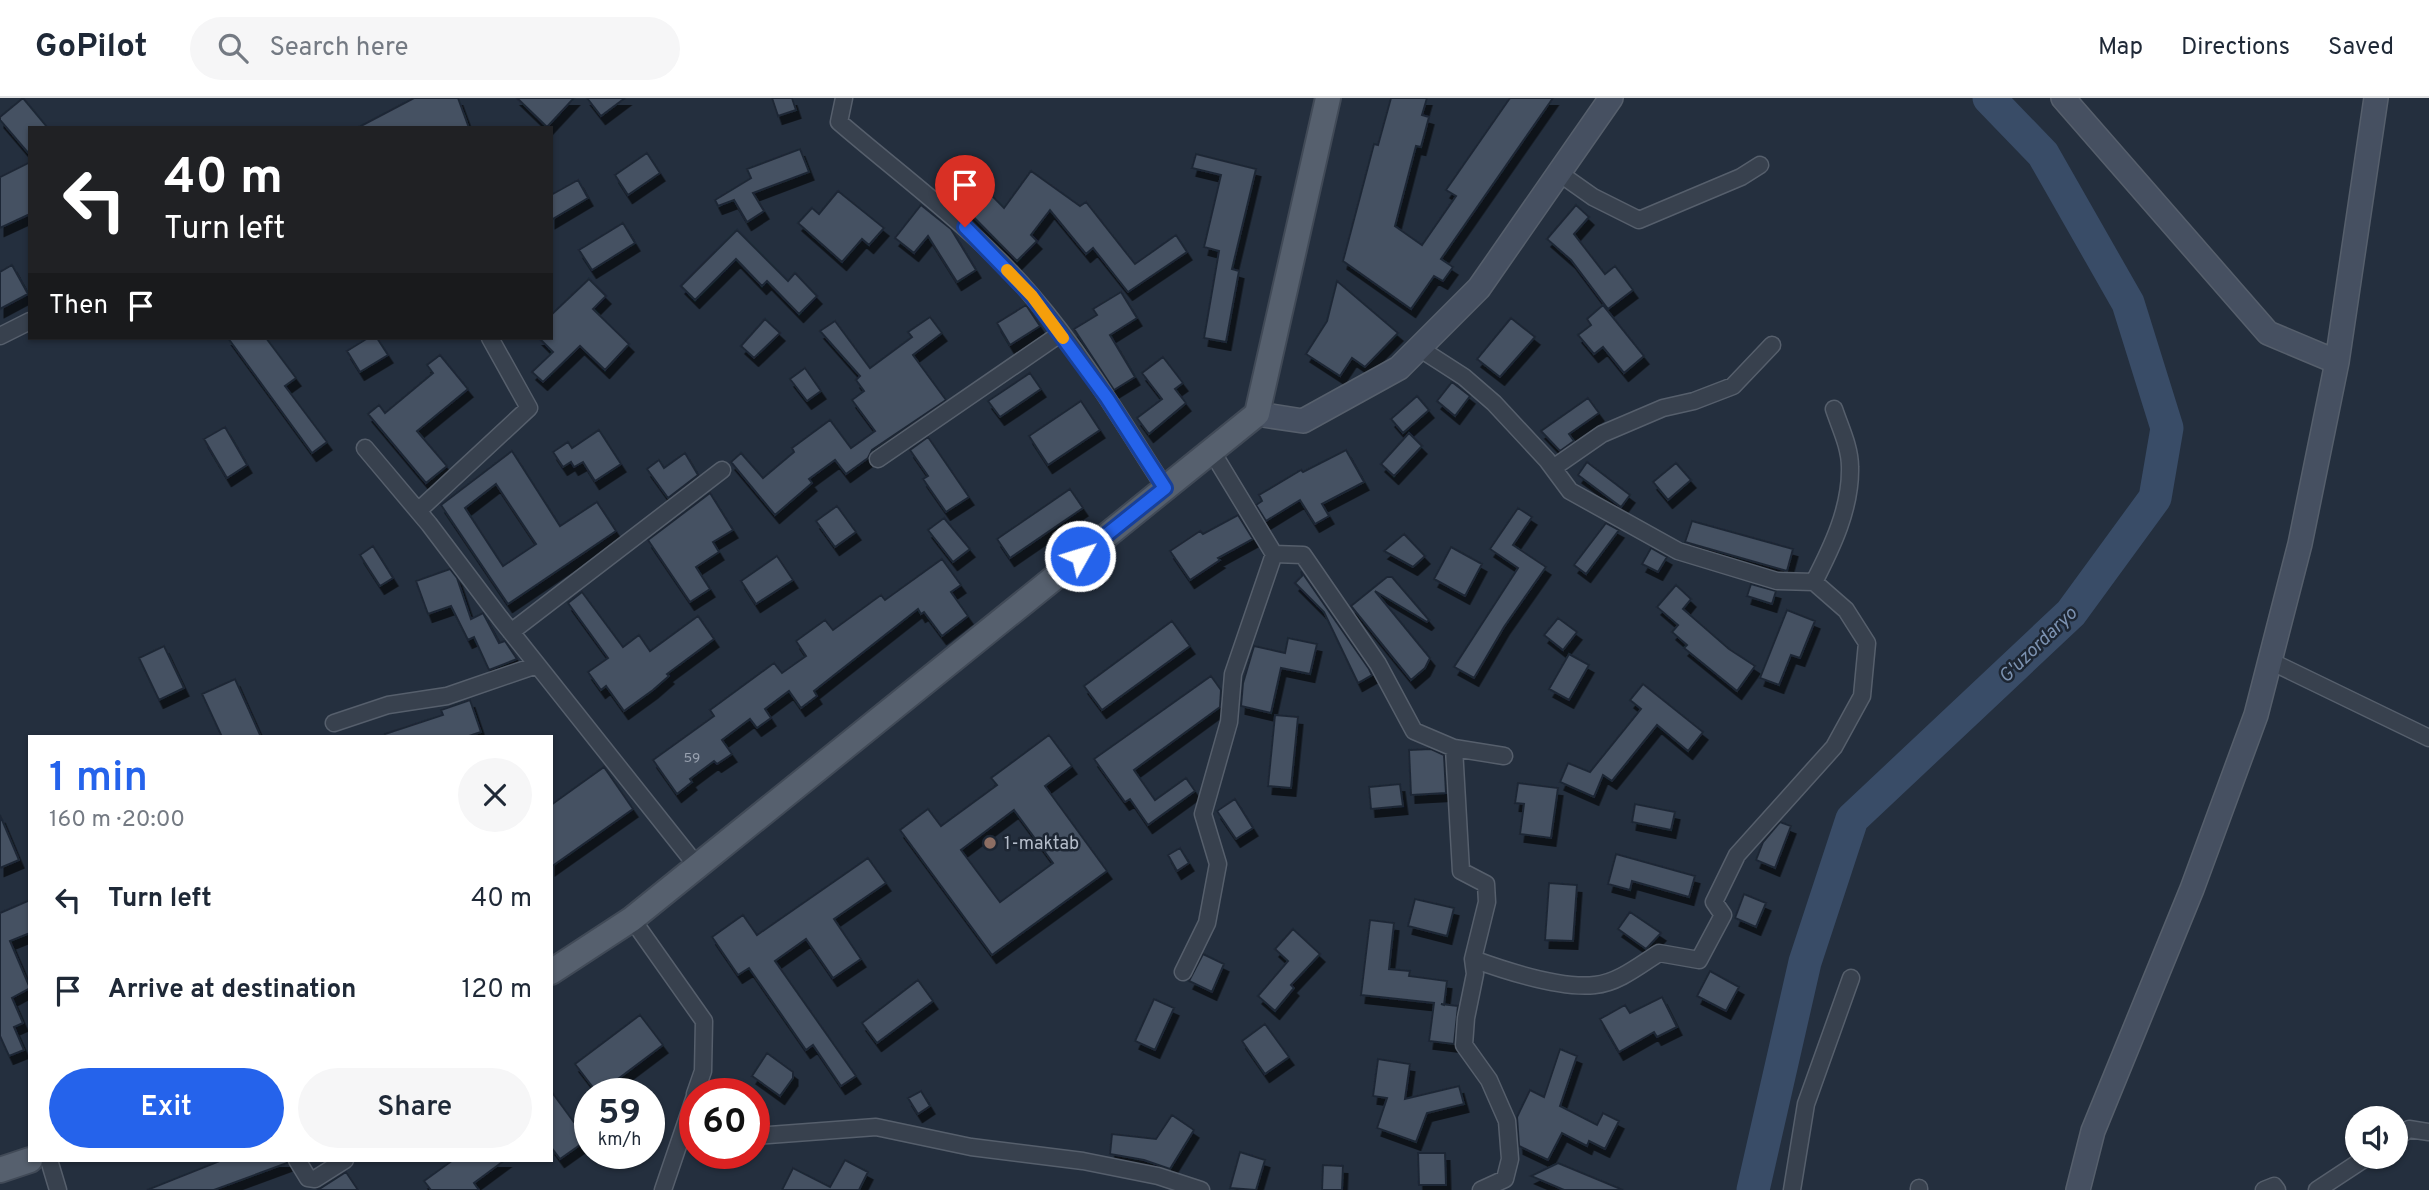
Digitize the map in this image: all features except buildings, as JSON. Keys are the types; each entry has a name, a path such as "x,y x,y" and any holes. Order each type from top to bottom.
{"main road":[{"path":"553,971 632,919 1256,414 1328,98"},
{"path":"0,1170 28,1161"}],"street":[{"path":"844,98 839,122 965,227 1032,296 1165,488"},
{"path":"1256,414 1303,421 1399,368 1479,288 1611,98"},
{"path":"2063,98 2267,332 2337,362"},
{"path":"2078,1190 2093,1131 2192,889 2256,715 2300,544 2337,362 2376,98"},
{"path":"1559,173 1593,197 1639,220 1741,177 1760,164"},
{"path":"0,336 28,322"},
{"path":"878,459 1060,334"},
{"path":"418,510 529,408 491,340"},
{"path":"1553,468 1602,434 1663,408 1694,401 1733,386 1772,345"},
{"path":"1419,348 1465,377 1494,402 1570,491 1678,551 1777,582 1814,582 1846,610 1867,643 1862,696 1834,747 1737,855 1714,902 1723,915 1699,960 1659,953 1620,977 1596,985 1547,980 1473,959"},
{"path":"1814,582 1833,546 1847,500 1848,449 1834,409"},
{"path":"365,448 418,510 697,866"},
{"path":"1211,450 1274,554"},
{"path":"511,632 722,470"},
{"path":"1274,554 1303,555 1378,664 1414,731 1454,748 1504,755"},
{"path":"1183,972 1207,923 1218,864 1203,814 1229,722 1233,674 1274,554"},
{"path":"2270,661 2429,738"},
{"path":"334,723 388,705 447,696 537,665"},
{"path":"1454,748 1461,872 1486,884 1488,902 1473,959 1475,974 1464,1045 1489,1080 1507,1121 1510,1159 1505,1179 1481,1190"},
{"path":"632,919 704,1021 701,1078"},
{"path":"1792,1190 1806,1104 1851,978"},
{"path":"770,1135 876,1127 971,1147 1083,1161 1158,1176 1201,1190"},
{"path":"2408,1130 2429,1132"},
{"path":"667,1188 679,1154"},
{"path":"50,1162 58,1190"},
{"path":"298,1162 308,1178 316,1180 342,1162"},
{"path":"2317,1190 2349,1169"},
{"path":"2263,1190 2274,1186 2277,1190"}],"waterway":[{"name":"G'uzordaryo","path":"1753,1190 1805,962 1852,819 2071,613 2155,498 2167,428 2128,303 2043,154 1989,98"}],"slow traffic":[{"path":"1007,270 1032,296 1063,338"}],"place":[{"name":"1-maktab","path":"990,843"}],"route":[{"path":"965,227 1032,296 1107,398 1165,488 1080,556"}]}
